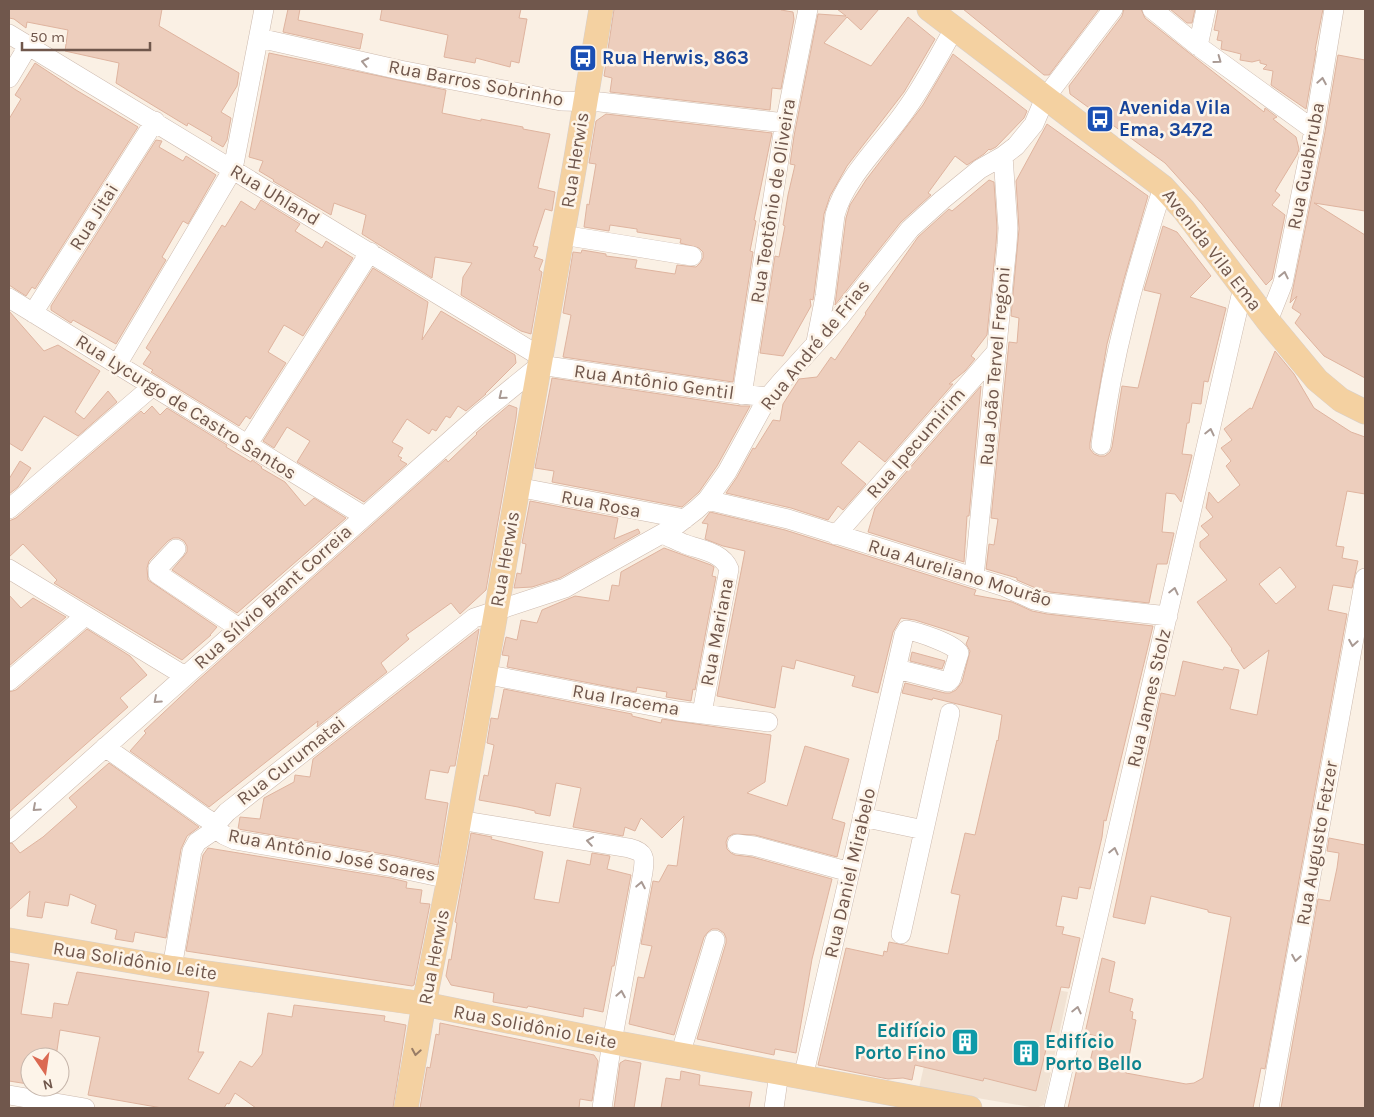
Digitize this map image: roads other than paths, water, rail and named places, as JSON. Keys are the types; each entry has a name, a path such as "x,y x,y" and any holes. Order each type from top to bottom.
{"main road":[{"name":"Rua Herwis","path":"406,1108 424,1004 449,879 601,9"},
{"name":"Avenida Vila Ema","path":"929,9 1163,187 1184,210 1268,321 1317,380 1341,400 1365,412"},
{"name":"Rua Solidônio Leite","path":"9,940 172,968 424,1004 939,1106 970,1108"}],"street":[{"path":"118,363 233,169 264,9"},
{"name":"Rua Teotônio de Oliveira","path":"742,395 785,123 808,9"},
{"name":"Rua André de Frias","path":"496,612 565,588 662,534 685,519 707,500 727,472 768,397 839,318 910,230 942,200 980,169 1016,146 1034,124 1045,98 1113,9"},
{"path":"1152,9 1198,46 1314,130"},
{"path":"1198,46 1206,9"},
{"name":"Rua Guabiruba","path":"1268,321 1283,283 1314,130 1334,9"},
{"path":"816,342 826,296 837,205 862,166 908,108 954,29"},
{"name":"Rua Uhland","path":"9,34 370,252 540,361"},
{"name":"Rua Barros Sobrinho","path":"258,38 476,85 562,101 610,104 785,123"},
{"path":"9,78 28,46"},
{"name":"Rua Jitai","path":"33,313 155,121"},
{"name":"Rua João Tervel Fregoni","path":"974,577 1008,228 1003,156"},
{"path":"1101,445 1110,386 1121,337 1148,233 1163,187"},
{"path":"562,235 692,256"},
{"path":"248,444 370,252"},
{"name":"Rua James Stolz","path":"1054,1108 1243,287"},
{"name":"Rua Lycurgo de Castro Santos","path":"9,298 118,363 364,516"},
{"name":"Rua Ipecumirim","path":"836,535 997,352"},
{"name":"Rua Antônio Gentil","path":"540,361 742,395 768,397"},
{"name":"Rua Sílvio Brant Correia","path":"10,830 540,361"},
{"path":"9,509 153,386"},
{"name":"Rua Rosa","path":"517,487 685,519"},
{"name":"Rua Aureliano Mourão","path":"707,500 766,513 1005,587 1034,600 1168,616"},
{"name":"Rua Mariana","path":"662,534 717,555 723,559 729,569 702,713"},
{"path":"176,549 158,568 158,574 239,628"},
{"path":"9,569 185,676"},
{"name":"Rua Augusto Fetzer","path":"1268,1108 1365,578"},
{"name":"Rua Curumatai","path":"172,968 192,852 201,838 216,827 227,812 440,643 474,618 496,612"},
{"path":"9,681 85,616"},
{"name":"Rua Daniel Mirabelo","path":"803,1078 897,669"},
{"name":"Rua Iracema","path":"484,674 678,711 768,722"},
{"path":"901,934 950,713"},
{"name":"Rua Antônio José Soares","path":"105,747 204,817 224,836 235,840 393,867 449,879"},
{"path":"862,817 924,830"},
{"path":"459,820 638,850 642,854 644,860 643,872 602,1108"},
{"path":"736,844 754,846 850,872"},
{"path":"680,1055 715,940"},
{"path":"774,1108 779,1073"},
{"path":"9,1095 85,1108"}],"place":[{"name":"Rua Herwis, 863","path":"583,58"},
{"name":"Avenida Vila Ema, 3472","path":"1100,119"},
{"name":"Edifício Porto Fino","path":"965,1042"},
{"name":"Edifício Porto Bello","path":"1026,1053"}]}
